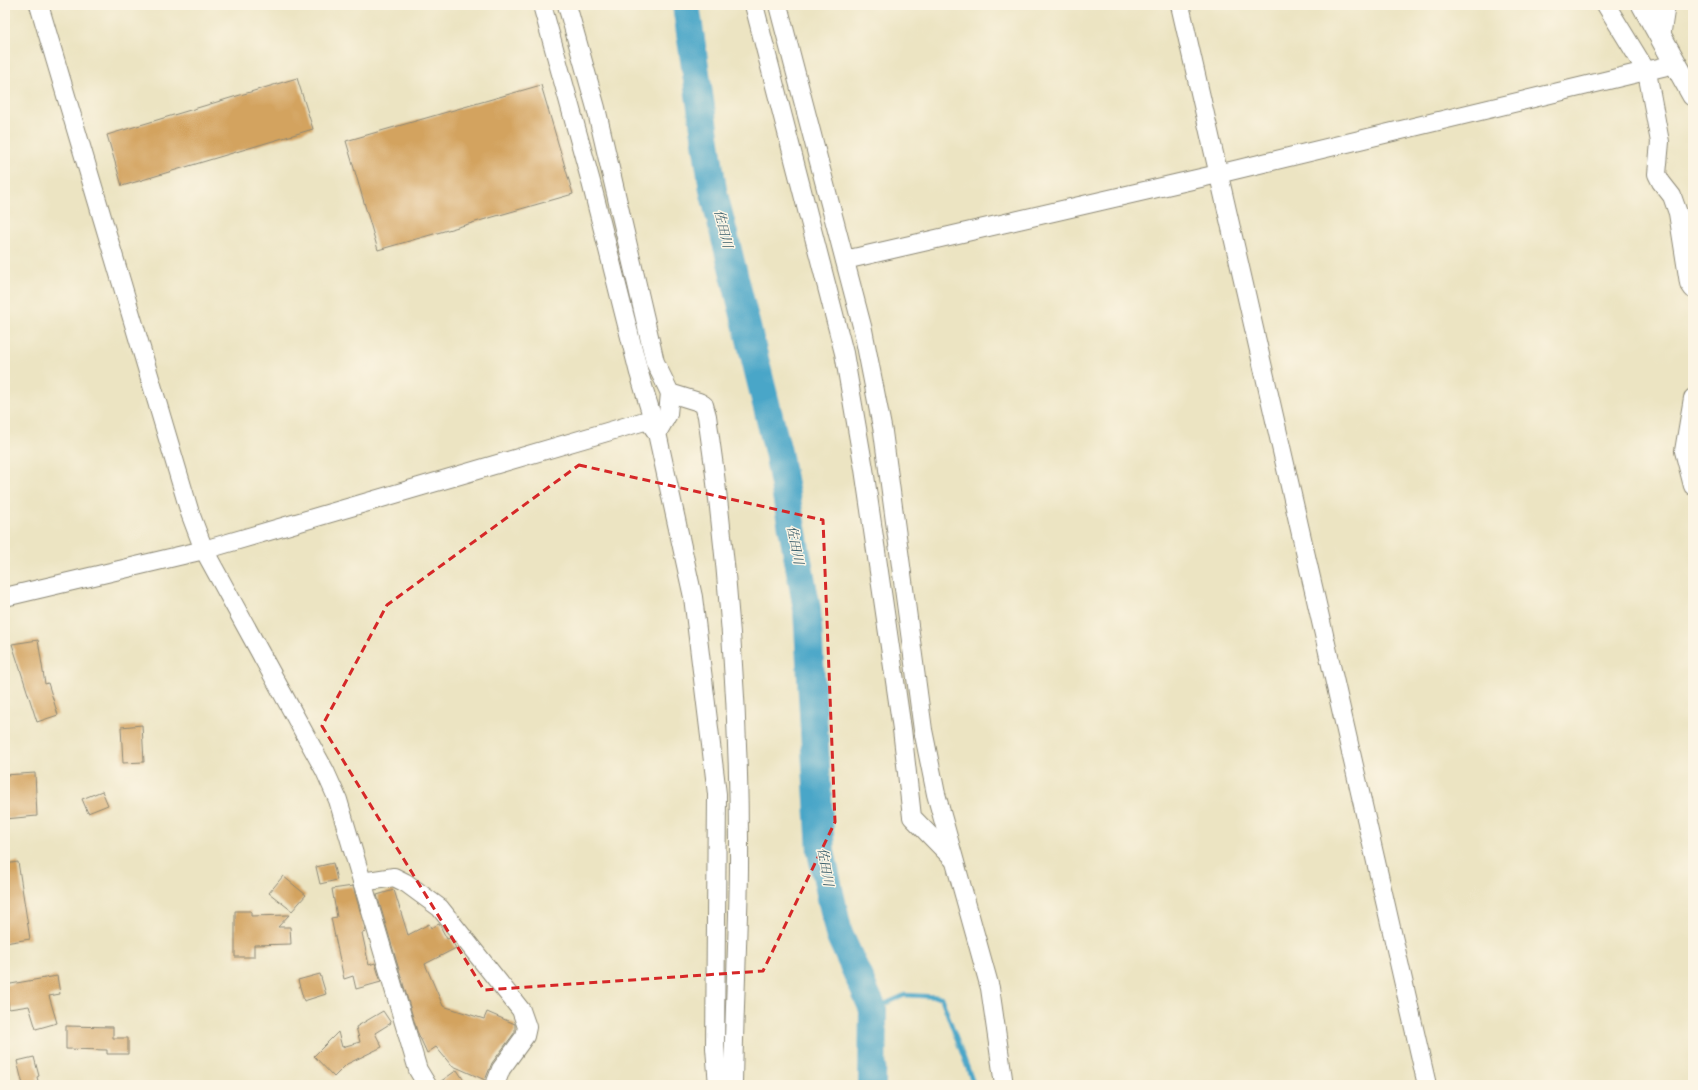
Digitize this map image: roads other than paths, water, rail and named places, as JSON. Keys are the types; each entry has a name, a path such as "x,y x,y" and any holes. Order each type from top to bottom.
{"main road":[{"path":"1643,5 1693,96"}],"street":[{"path":"39,5 190,513 204,550 325,771 338,800 418,1070 426,1085"},
{"path":"542,5 591,182 639,373 657,433 693,597 716,794 715,1048 718,1085"},
{"path":"567,5 596,108 655,362 670,393 668,414 657,433"},
{"path":"754,5 844,353 864,469 901,721 912,817 954,859"},
{"path":"778,5 863,330 883,432 923,730 936,794 990,988 1004,1085"},
{"path":"1180,5 1427,1085"},
{"path":"1606,5 1647,72 1660,142 1657,174 1661,182 1672,196 1678,214 1689,283 1693,289"},
{"path":"1661,38 1666,5"},
{"path":"845,260 1218,174 1647,72 1675,64"},
{"path":"670,393 704,405 708,416 718,490 729,599 735,686 738,855 733,1085"},
{"path":"1693,398 1684,451 1693,486"},
{"path":"5,597 204,550 648,420 657,433"},
{"path":"362,882 394,877 406,883 440,908 521,1010 527,1027 524,1036 502,1069 495,1085"}],"waterway":[{"name":"佐田川","path":"686,5 713,190 778,452 807,609 821,852 839,934 873,1009 872,1085"},
{"path":"873,1009 905,995 941,997 974,1085"}]}
